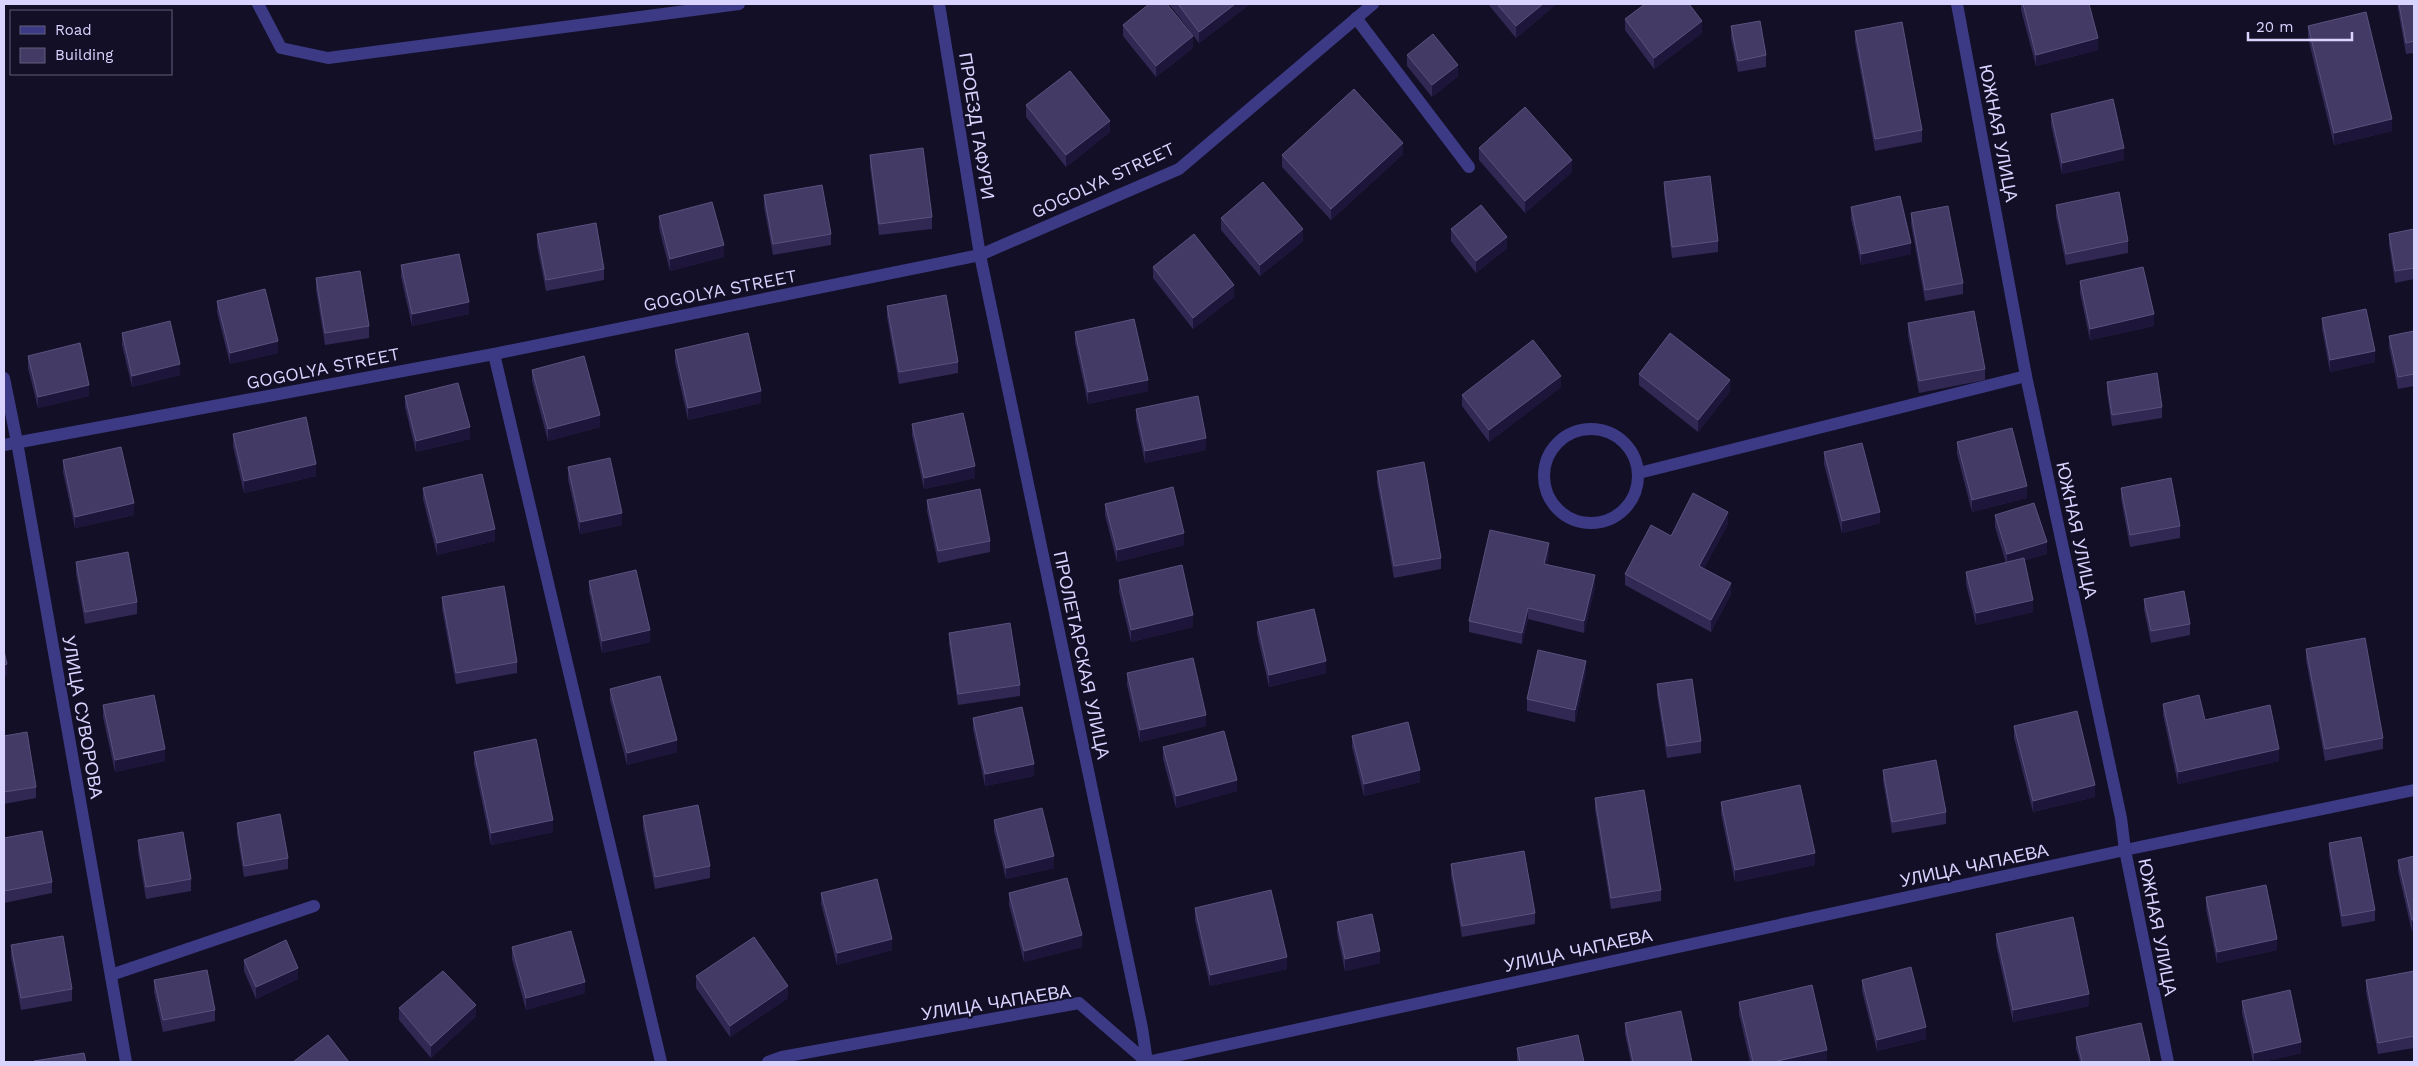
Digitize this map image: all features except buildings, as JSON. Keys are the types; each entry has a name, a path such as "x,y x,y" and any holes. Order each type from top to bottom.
{"street":[{"path":"258,4 281,48 328,58 738,4"},
{"name":"ПРОЕЗД ГАФУРИ","path":"939,4 980,255"},
{"name":"GOGOLYA STREET","path":"4,445 494,354 980,255 1179,169 1373,4"},
{"name":"ЮЖНАЯ УЛИЦА","path":"1957,4 2026,376 2119,809 2125,850 2168,1062"},
{"path":"1356,18 1469,166"},
{"name":"ПРОЛЕТАРСКАЯ УЛИЦА","path":"980,255 1138,1008 1147,1062"},
{"path":"494,354 661,1062"},
{"path":"1639,473 2026,376"},
{"name":"УЛИЦА СУВОРОВА","path":"4,378 17,442 126,1062"},
{"path":"1587,429 1602,430 1616,435 1627,445 1635,458 1639,473 1637,489 1630,503 1618,514 1604,521 1588,522 1572,518 1559,510 1549,497 1545,482 1545,466 1550,452 1560,440 1572,432 1587,429"},
{"name":"УЛИЦА ЧАПАЕВА","path":"768,1062 782,1057 1079,1003 1147,1062 2125,850 2414,790"},
{"path":"111,975 314,906"}]}
